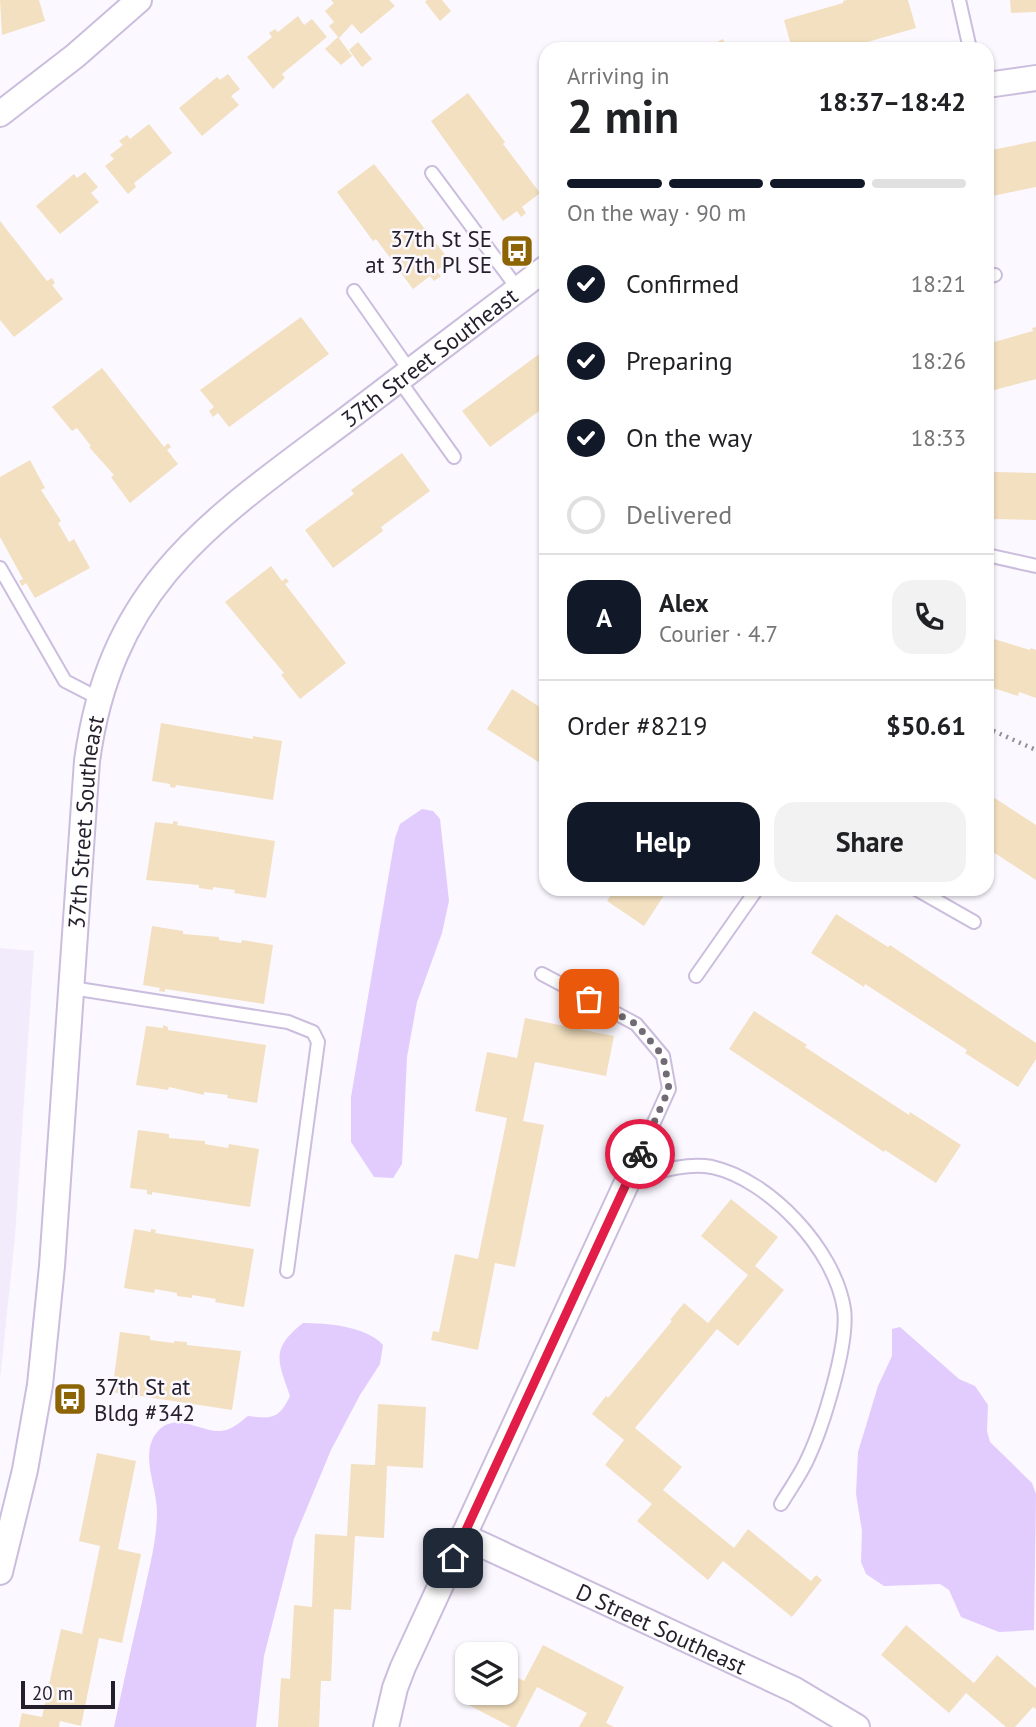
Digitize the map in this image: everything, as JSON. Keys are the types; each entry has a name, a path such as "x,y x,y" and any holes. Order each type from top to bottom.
{"street":[{"path":"0,114 75,56 139,0"},
{"path":"994,84 1036,78"},
{"name":"37th Street Southeast","path":"0,1572 22,1480 40,1385 52,1266 88,761 100,699 114,659 132,621 167,569 230,507 539,273"},
{"path":"386,1727 403,1667 628,1180"},
{"name":"D Street Southeast","path":"463,1536 795,1690 857,1727"}],"lane":[{"path":"960,0 969,42"},
{"path":"432,173 518,289"},
{"path":"354,291 454,457"},
{"path":"994,557 1036,566"},
{"path":"0,568 65,681 100,699"},
{"path":"696,976 752,896"},
{"path":"928,896 974,922"},
{"path":"542,974 636,1024 663,1056 669,1089 628,1180"},
{"path":"72,989 288,1022 313,1032 318,1042 287,1271"},
{"path":"628,1180 682,1166 710,1167 733,1174 779,1203 805,1230 834,1276 844,1310 842,1352 816,1441 807,1462 781,1504"}],"path":[{"path":"994,730 1036,750"}],"shaded area":[{"path":"422,809 433,811 440,819 449,901 442,933 417,1002 407,1057 402,1164 393,1178 374,1177 351,1142 351,1097 395,838 400,824"},
{"path":"0,948 34,951 15,1237 0,1380"},
{"path":"303,1323 357,1330 383,1345 380,1364 331,1450 294,1539 264,1656 256,1727 114,1727 156,1534 157,1512 149,1458 153,1438 159,1430 173,1423 224,1431 248,1416 269,1417 278,1413 290,1396 280,1364 281,1348 292,1332"},
{"path":"900,1327 959,1379 975,1386 988,1405 987,1431 990,1442 1032,1483 1036,1494 1034,1630 999,1632 961,1617 949,1590 940,1584 884,1586 866,1574 861,1562 862,1531 856,1494 858,1452 878,1386 892,1356 892,1329"}],"building":[{"path":"0,0 39,0 45,21 2,35"},
{"path":"331,0 389,0 395,6 361,34 352,24 339,38 329,26 334,22 325,11 334,3"},
{"path":"442,0 451,11 440,21 425,2"},
{"path":"908,0 916,28 867,42 790,42 784,20 843,1"},
{"path":"1010,0 1036,0 1036,12 1011,13"},
{"path":"298,16 304,25 312,19 327,37 282,74 285,78 273,89 247,57 272,37 269,33 275,29 278,32"},
{"path":"338,37 352,56 341,65 325,49"},
{"path":"358,42 372,59 362,67 349,50"},
{"path":"228,74 240,89 231,96 239,105 202,136 179,108 217,77 220,80"},
{"path":"468,93 539,192 522,207 526,213 521,217 517,211 503,221 431,121"},
{"path":"149,124 172,153 134,183 136,187 128,194 105,166 114,159 110,155 123,145 119,141 127,135 130,139"},
{"path":"1036,141 1036,187 994,196 994,150"},
{"path":"374,164 450,261 436,271 441,276 434,281 430,276 413,289 337,192"},
{"path":"85,172 98,187 91,193 99,202 60,234 36,206 74,174 77,178"},
{"path":"0,221 47,281 52,278 55,283 52,285 63,299 14,337 0,320"},
{"path":"301,317 329,354 229,427 218,413 213,417 209,411 214,407 200,390"},
{"path":"1036,327 1036,379 994,390 994,342 1033,331 1032,328"},
{"path":"539,354 539,411 490,447 462,411"},
{"path":"102,368 164,447 168,443 171,447 167,450 178,464 130,503 111,477 114,475 89,447 91,446 77,428 72,431 52,407"},
{"path":"402,453 430,491 381,527 383,531 333,568 305,530 354,494 351,490"},
{"path":"30,460 45,488 41,490 61,521 58,523 69,542 74,539 90,568 35,598 26,583 22,586 19,581 23,579 0,537 0,477"},
{"path":"994,472 1036,473 1036,520 994,519"},
{"path":"271,566 282,581 286,578 289,582 285,584 346,663 300,699 281,675 284,673 225,602"},
{"path":"994,639 1036,650 1036,698 1019,692 1018,696 994,688"},
{"path":"512,689 539,706 539,762 487,729"},
{"path":"161,723 253,739 253,736 282,741 273,800 176,785 175,788 170,787 170,784 152,781"},
{"path":"994,798 1036,825 1036,880 994,853"},
{"path":"173,821 178,822 177,825 275,841 266,898 234,893 235,890 213,887 213,890 199,888 199,885 146,880 155,822 173,824"},
{"path":"610,896 663,896 644,926 607,901"},
{"path":"836,914 888,947 890,945 1036,1043 1036,1059 1018,1087 965,1053 967,1050 865,984 864,987 811,953"},
{"path":"152,926 183,931 183,934 219,937 219,940 241,943 242,940 273,945 264,1004 165,989 165,992 159,991 160,988 143,985"},
{"path":"754,1011 909,1115 910,1112 961,1145 936,1183 885,1150 884,1152 729,1049"},
{"path":"525,1018 614,1036 606,1076 535,1062 523,1121 544,1125 515,1267 495,1263 478,1350 431,1340 433,1331 439,1332 455,1254 478,1259 507,1118 475,1111 487,1052 517,1058"},
{"path":"163,1025 168,1027 168,1030 266,1045 257,1103 227,1098 228,1095 204,1092 204,1095 169,1087 168,1090 136,1085 146,1026 163,1028"},
{"path":"138,1130 169,1134 169,1138 205,1141 205,1144 228,1148 229,1144 259,1149 250,1207 152,1192 152,1195 147,1194 147,1190 130,1188"},
{"path":"731,1199 778,1237 755,1266 784,1290 738,1346 717,1329 635,1428 682,1467 663,1490 734,1548 748,1529 811,1581 816,1575 822,1580 792,1617 723,1561 708,1580 637,1521 652,1504 605,1465 624,1440 592,1414 672,1321 670,1320 684,1303 708,1323 748,1275 701,1236"},
{"path":"134,1229 151,1232 151,1229 156,1230 155,1233 254,1249 244,1307 192,1295 192,1298 177,1296 177,1293 155,1289 154,1293 124,1288"},
{"path":"120,1332 150,1336 150,1340 187,1342 187,1345 241,1351 232,1410 134,1395 133,1398 112,1392"},
{"path":"378,1404 426,1407 423,1468 387,1466 384,1538 355,1536 351,1610 334,1609 331,1681 321,1681 319,1727 278,1727 281,1678 290,1679 294,1605 312,1607 315,1534 347,1536 351,1464 375,1465"},
{"path":"97,1453 136,1461 118,1549 141,1554 122,1643 99,1638 81,1726 60,1721 59,1727 19,1727 22,1713 42,1717 61,1629 82,1634 100,1546 79,1541"},
{"path":"906,1625 974,1683 997,1655 1036,1688 1036,1709 1033,1707 1015,1727 1006,1727 966,1693 949,1713 881,1655"},
{"path":"543,1645 624,1687 606,1723 614,1727 579,1727 587,1713 537,1687 516,1727 511,1727 469,1705 518,1705 518,1678 524,1681"}],"way so far":[{"path":"589,999 636,1024 663,1056 669,1089 640,1154"}],"place":[{"name":"37th St SE at 37th Pl SE","path":"517,251"},
{"name":"37th St at Bldg #342","path":"70,1399"}],"route":[{"path":"453,1558 640,1154"}]}
